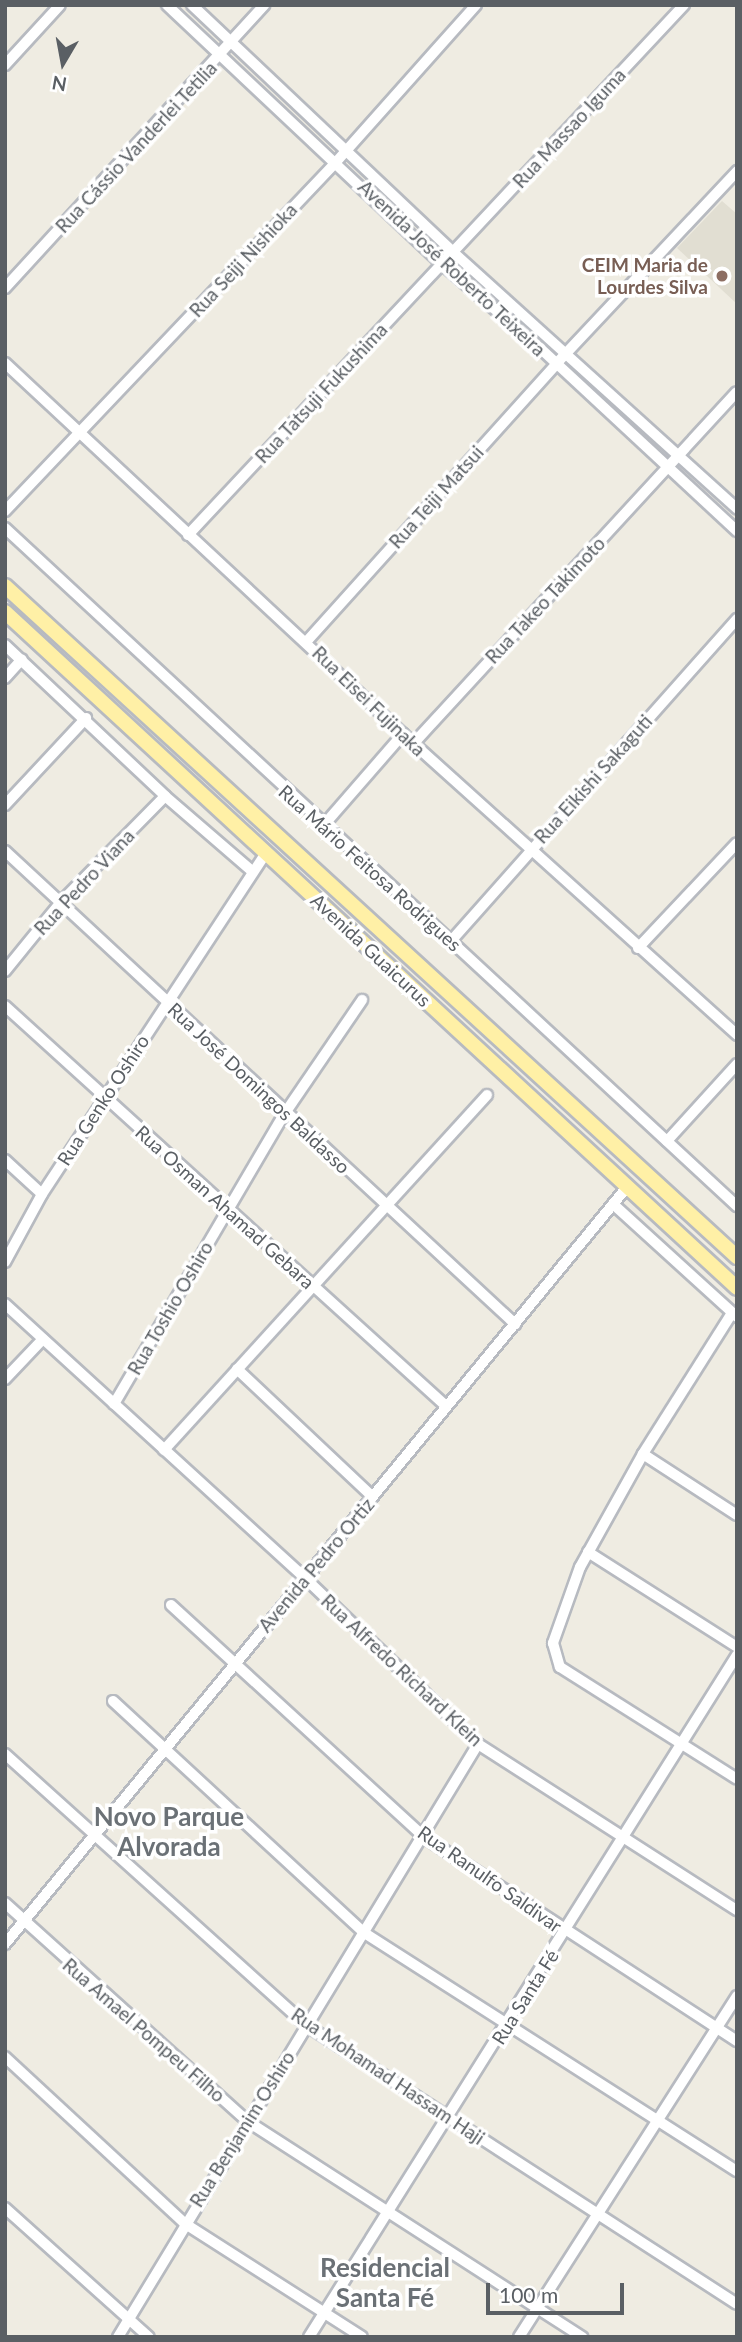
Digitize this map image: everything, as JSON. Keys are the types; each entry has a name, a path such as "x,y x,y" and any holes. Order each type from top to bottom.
{"main road":[{"name":"Avenida Guaicurus","path":"5,586 737,1257"},
{"name":"Avenida Guaicurus","path":"5,612 737,1288"}],"street":[{"path":"5,65 60,5"},
{"name":"Avenida José Roberto Teixeira","path":"167,5 337,160 442,264 556,364 737,531"},
{"name":"Avenida José Roberto Teixeira","path":"192,5 348,148 453,252 737,509"},
{"name":"Rua Cássio Vanderlei Tetilia","path":"5,288 264,5"},
{"name":"Rua Seiji Nishioka","path":"5,511 337,160 476,5"},
{"name":"Rua Massao Iguma","path":"453,252 684,5"},
{"name":"Rua Teiji Matsui","path":"307,641 556,364 737,171"},
{"name":"Rua Tatsuji Fukushima","path":"188,534 453,252"},
{"name":"Rua Eisei Fujinaka","path":"5,363 307,641 413,744 737,1035"},
{"name":"Rua Takeo Takimoto","path":"413,744 737,391"},
{"name":"Rua Mário Feitosa Rodrigues","path":"5,528 323,826 737,1206"},
{"name":"Rua Eikishi Sakaguti","path":"451,941 737,619"},
{"path":"5,645 165,796 252,871"},
{"path":"5,678 22,659"},
{"path":"5,805 86,719"},
{"path":"323,826 403,734"},
{"name":"Rua Pedro Viana","path":"5,971 61,902 165,796"},
{"path":"638,948 737,844"},
{"name":"Rua José Domingos Baldasso","path":"5,851 168,1001 285,1114 515,1324"},
{"name":"Rua Genko Oshiro","path":"5,1262 42,1195 103,1098 266,853"},
{"name":"Rua Toshio Oshiro","path":"114,1404 285,1114 362,1000"},
{"name":"Rua Osman Ahamad Gebara","path":"5,1006 103,1098 446,1406"},
{"path":"667,1142 737,1063"},
{"path":"164,1450 487,1095"},
{"path":"5,1160 42,1195"},
{"name":"Avenida Pedro Ortiz","path":"5,1944 627,1187"},
{"path":"613,1204 735,1315 643,1454 588,1552 554,1643 559,1667 737,1779"},
{"name":"Rua Alfredo Richard Klein","path":"5,1304 305,1578 478,1744 737,1910"},
{"path":"5,1379 43,1339"},
{"path":"237,1369 372,1496"},
{"path":"643,1454 737,1515"},
{"path":"588,1552 737,1647"},
{"name":"Rua Ranulfo Saldivar","path":"171,1605 236,1661 424,1837 737,2041"},
{"name":"Rua Santa Fé","path":"309,2337 737,1656"},
{"path":"113,1702 363,1932 737,2171"},
{"name":"Rua Benjamim Oshiro","path":"118,2337 184,2223 424,1837 478,1744"},
{"name":"Rua Mohamad Hassam Haji","path":"5,1754 306,2025 737,2304"},
{"name":"Rua Amael Pompeu Filho","path":"5,1903 23,1923 247,2121 582,2337"},
{"path":"519,2337 595,2214 737,1997"},
{"path":"5,2057 184,2223 362,2337"},
{"path":"5,2208 127,2322 149,2337"}],"shaded area":[{"name":"CEIM Maria de Lourdes Silva","path":"722,201 737,214 737,304 677,248"}],"place":[{"name":"CEIM Maria de Lourdes Silva","path":"722,276"}],"district":[{"name":"Novo Parque Alvorada","path":"169,1832"},
{"name":"Residencial Santa Fé","path":"385,2283"}]}
